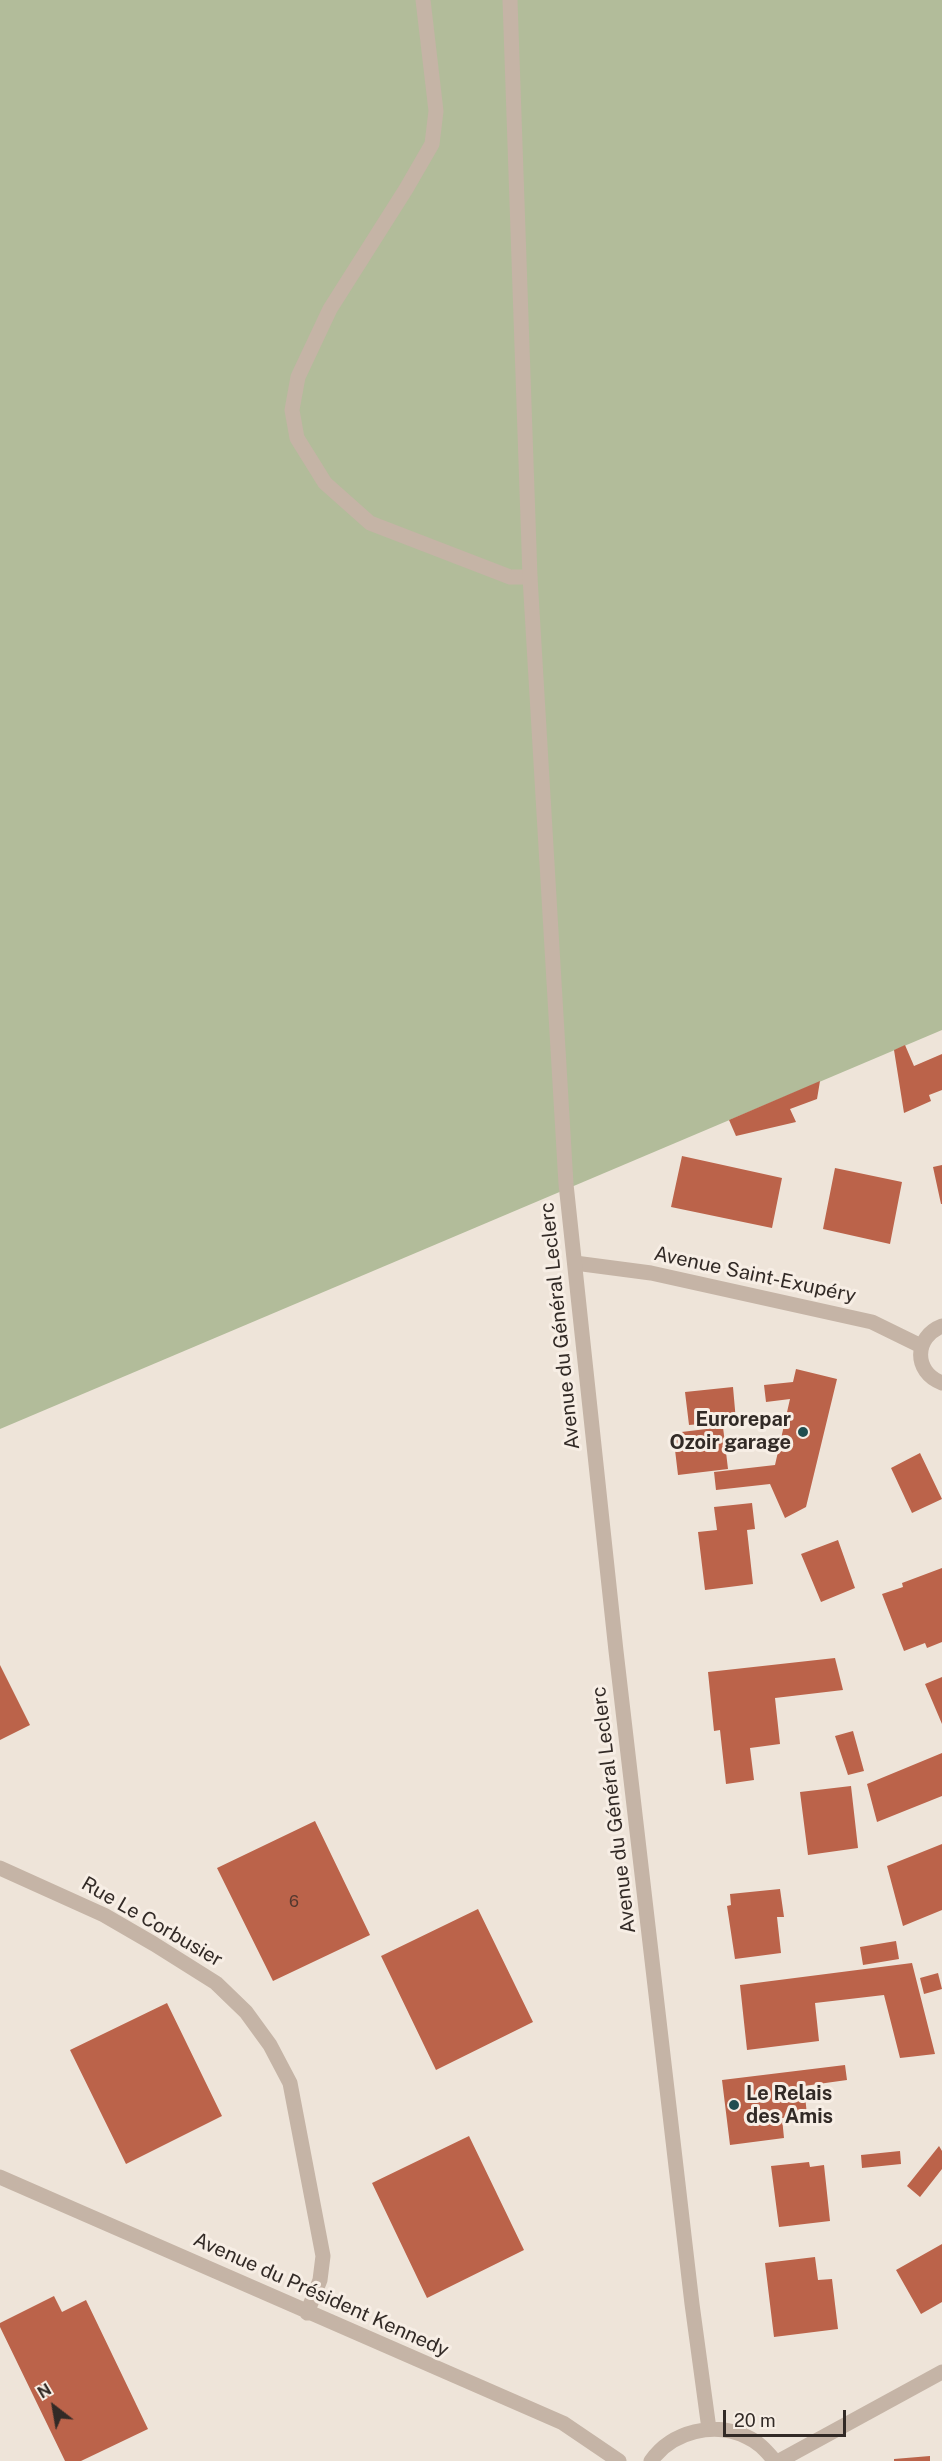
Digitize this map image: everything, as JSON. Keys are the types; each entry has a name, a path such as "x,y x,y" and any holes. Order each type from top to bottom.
{"street":[{"path":"423,0 436,111 432,144 330,309 298,377 292,410 297,438 326,483 370,523 510,577 530,577"},
{"name":"Avenue du Général Leclerc","path":"510,0 530,577 566,1184 611,1605 676,2166 710,2429"},
{"name":"Avenue Saint-Exupéry","path":"574,1263 651,1274 872,1322 921,1346"},
{"path":"942,1326 925,1337 920,1356 927,1374 942,1383"},
{"name":"Rue Le Corbusier","path":"0,1868 104,1915 216,1983 246,2012 270,2045 290,2083 323,2256 320,2280 307,2313"},
{"name":"Avenue du Président Kennedy","path":"0,2177 563,2423 619,2461"},
{"path":"651,2461 669,2443 688,2433 710,2429 729,2431 747,2437 764,2448 777,2461 942,2372"}],"green space":[{"path":"0,0 942,0 942,1030 0,1429"}],"building":[{"path":"905,1045 914,1066 942,1054 942,1090 929,1095 931,1101 904,1113 894,1050"},
{"path":"820,1081 817,1099 790,1109 796,1122 736,1136 729,1120"},
{"path":"682,1156 782,1178 772,1228 671,1207"},
{"path":"942,1165 942,1204 941,1204 933,1167"},
{"path":"835,1168 902,1182 890,1244 823,1229"},
{"name":"Eurorepar Ozoir garage","path":"796,1369 837,1379 806,1507 785,1518 770,1484 716,1490 714,1472 775,1465 790,1399 766,1402 764,1385 793,1382"},
{"path":"733,1387 736,1421 689,1425 685,1392"},
{"path":"723,1427 728,1469 678,1475 673,1433"},
{"path":"920,1453 942,1499 912,1513 891,1468"},
{"path":"752,1503 755,1529 747,1530 753,1584 705,1590 698,1532 717,1530 714,1507"},
{"path":"838,1540 855,1588 821,1602 801,1554"},
{"path":"942,1568 942,1642 927,1648 925,1643 904,1651 882,1594 903,1587 902,1583"},
{"path":"835,1658 843,1690 775,1698 780,1744 750,1748 754,1780 726,1784 720,1730 714,1731 708,1672"},
{"path":"0,1665 30,1725 0,1740"},
{"path":"942,1677 942,1724 925,1684"},
{"path":"853,1731 864,1771 848,1775 835,1736"},
{"path":"942,1753 942,1796 877,1822 867,1784"},
{"path":"851,1786 858,1848 808,1855 800,1792"},
{"path":"315,1821 370,1935 273,1981 217,1868"},
{"path":"942,1844 942,1910 903,1926 887,1866"},
{"path":"780,1889 784,1917 777,1917 781,1953 735,1959 727,1906 731,1905 730,1894"},
{"path":"478,1909 533,2022 436,2070 381,1956"},
{"path":"896,1941 899,1959 863,1965 860,1947"},
{"path":"912,1963 935,2054 900,2058 884,1995 815,2003 819,2041 747,2050 740,1985"},
{"path":"938,1973 942,1989 924,1994 920,1978"},
{"path":"167,2003 222,2116 126,2164 70,2050"},
{"path":"845,2065 847,2080 804,2086 807,2115 782,2118 784,2138 730,2145 722,2080"},
{"path":"469,2136 524,2250 427,2298 372,2183"},
{"path":"939,2146 942,2151 942,2169 920,2197 907,2186"},
{"path":"900,2151 901,2164 862,2168 861,2155"},
{"path":"809,2162 810,2167 824,2165 830,2221 779,2227 771,2166"},
{"path":"942,2244 942,2302 921,2314 896,2270"},
{"path":"815,2257 818,2280 832,2279 838,2329 774,2337 765,2263"},
{"path":"54,2296 62,2312 86,2300 148,2429 81,2461 65,2461 0,2327 0,2323"},
{"path":"930,2456 930,2461 894,2461 894,2459"}],"place":[{"name":"Eurorepar Ozoir garage","path":"803,1432"},
{"name":"Le Relais des Amis","path":"734,2105"}]}
